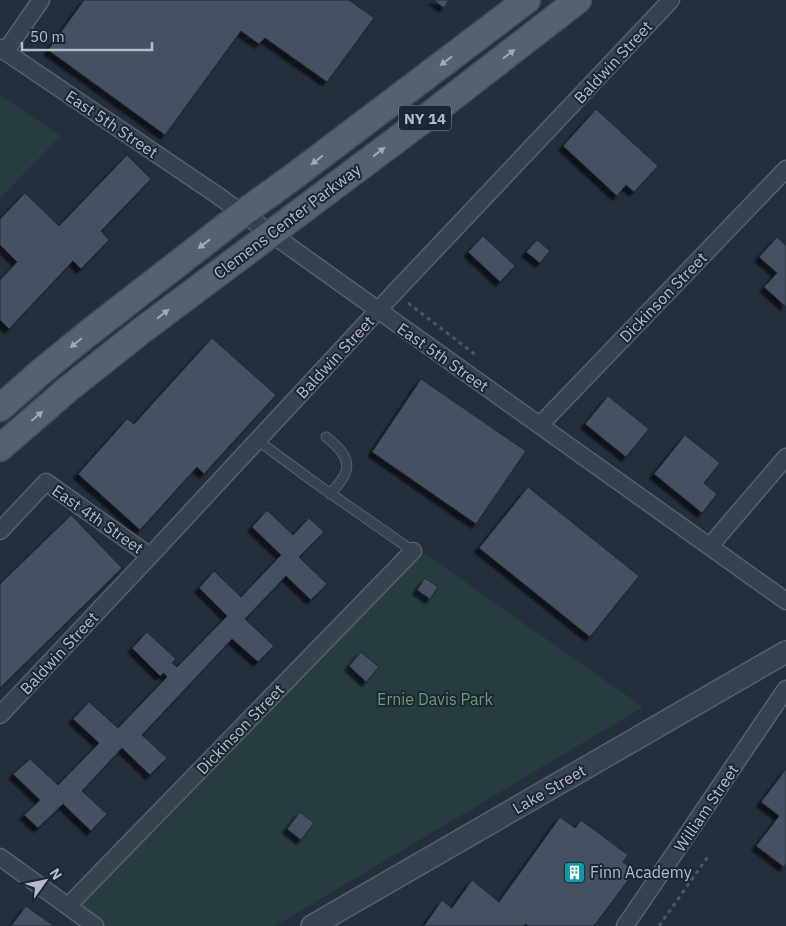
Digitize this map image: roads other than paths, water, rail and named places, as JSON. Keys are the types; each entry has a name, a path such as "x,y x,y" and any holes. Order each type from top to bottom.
{"main road":[{"name":"Clemens Center Parkway","path":"0,408 86,335 527,0"},
{"name":"Clemens Center Parkway","path":"0,448 68,389 141,331 578,0"}],"street":[{"path":"3,50 41,0"},
{"name":"Baldwin Street","path":"0,715 378,310 671,0"},
{"name":"East 5th Street","path":"3,50 243,214 786,601"},
{"name":"Dickinson Street","path":"540,425 786,169"},
{"path":"710,546 786,457"},
{"name":"East 4th Street","path":"0,531 46,482 150,556"},
{"name":"Dickinson Street","path":"68,906 413,551"},
{"name":"Lake Street","path":"312,926 786,652"},
{"name":"William Street","path":"626,926 786,689"},
{"path":"0,857 95,926"}],"lane":[{"path":"326,437 338,446 345,456 347,467 345,475 330,494"},
{"path":"257,440 330,494 413,551"}],"place":[{"name":"Finn Academy","path":"574,872"}],"park label":[{"name":"Ernie Davis Park","path":"435,699"}]}
